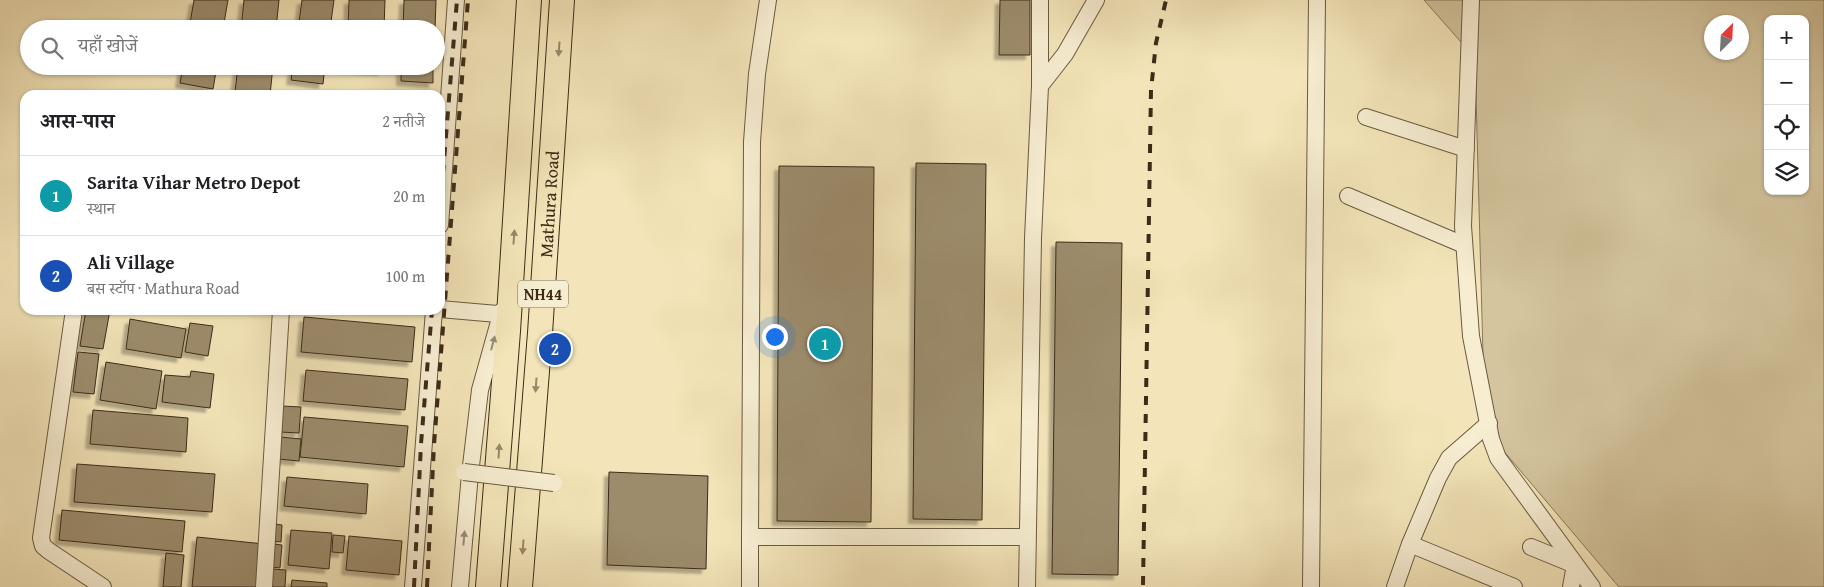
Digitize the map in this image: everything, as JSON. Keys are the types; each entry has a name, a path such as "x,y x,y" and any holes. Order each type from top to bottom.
{"highway":[{"name":"Mathura Road","path":"488,587 505,314 512,274 529,0"},
{"name":"Mathura Road","path":"520,587 540,333 562,0"}],"street":[{"path":"445,155 456,0"},
{"path":"750,587 752,142 757,74 768,0"},
{"path":"1027,587 1033,238 1040,86 1040,0"},
{"path":"1040,86 1065,54 1096,0"},
{"path":"1311,587 1317,0"},
{"path":"1471,0 1464,245 1471,336 1491,439 1498,458 1592,587"},
{"path":"1366,117 1466,149"},
{"path":"1348,196 1464,245"},
{"path":"445,308 505,314 480,390 460,587"},
{"path":"73,315 41,538 43,546 49,551 103,587"},
{"path":"264,587 281,315"},
{"path":"413,587 434,315"},
{"path":"1395,587 1410,544 1438,478 1449,458 1489,423"},
{"path":"464,472 554,483"},
{"path":"750,537 1027,537"},
{"path":"1410,544 1514,587"},
{"path":"1531,548 1575,565"},
{"path":"1571,587 1575,565"}],"shaded area":[{"path":"1424,0 1824,0 1824,587 1619,587 1485,429 1475,58"}],"building":[{"path":"194,0 228,0 225,20 191,20"},
{"path":"244,0 279,0 277,20 242,20"},
{"path":"302,0 334,0 331,20 299,20"},
{"path":"349,0 385,0 384,20 348,20"},
{"path":"404,0 436,0 435,20 403,20"},
{"path":"1000,0 1030,0 1030,55 999,55"},
{"path":"181,75 215,75 213,89 180,83"},
{"path":"237,75 272,75 271,90 235,90"},
{"path":"292,75 324,75 323,84 291,80"},
{"path":"401,75 433,75 433,83 401,81"},
{"path":"916,163 986,164 982,520 913,519"},
{"path":"779,166 874,167 871,522 777,521"},
{"path":"1056,242 1122,243 1118,575 1052,574"},
{"path":"85,315 109,315 103,349 80,346"},
{"path":"304,317 415,327 412,362 301,352"},
{"path":"130,319 186,329 181,358 126,349"},
{"path":"190,323 213,326 208,356 185,352"},
{"path":"78,352 99,354 94,394 73,392"},
{"path":"106,362 162,371 156,409 100,400"},
{"path":"306,370 408,379 405,410 303,401"},
{"path":"191,371 214,374 210,408 162,402 165,375 190,377"},
{"path":"282,406 301,407 299,433 280,432"},
{"path":"93,410 188,418 186,452 90,444"},
{"path":"304,417 408,426 404,467 300,457"},
{"path":"280,437 301,439 299,461 278,459"},
{"path":"77,464 215,474 212,512 74,502"},
{"path":"609,472 708,476 706,569 607,565"},
{"path":"287,477 368,484 366,514 284,506"},
{"path":"62,510 185,521 182,552 59,540"},
{"path":"274,524 282,525 281,542 272,541"},
{"path":"291,530 332,533 329,569 288,565"},
{"path":"333,535 345,536 343,553 332,552"},
{"path":"349,536 402,541 399,575 346,570"},
{"path":"197,537 264,544 261,587 192,587"},
{"path":"273,544 282,545 280,568 271,567"},
{"path":"166,553 184,555 181,587 163,587"},
{"path":"272,569 286,570 285,587 270,587"},
{"path":"292,580 327,583 327,587 291,587"}],"railway":[{"path":"445,148 457,0"},
{"path":"445,301 468,0"},
{"path":"1143,585 1151,90 1156,43 1166,0"},
{"path":"414,587 421,444 432,315"},
{"path":"427,587 434,445 444,315"}],"place":[{"name":"Sarita Vihar Metro Depot","path":"825,344"},
{"name":"Ali Village","path":"555,349"}]}
